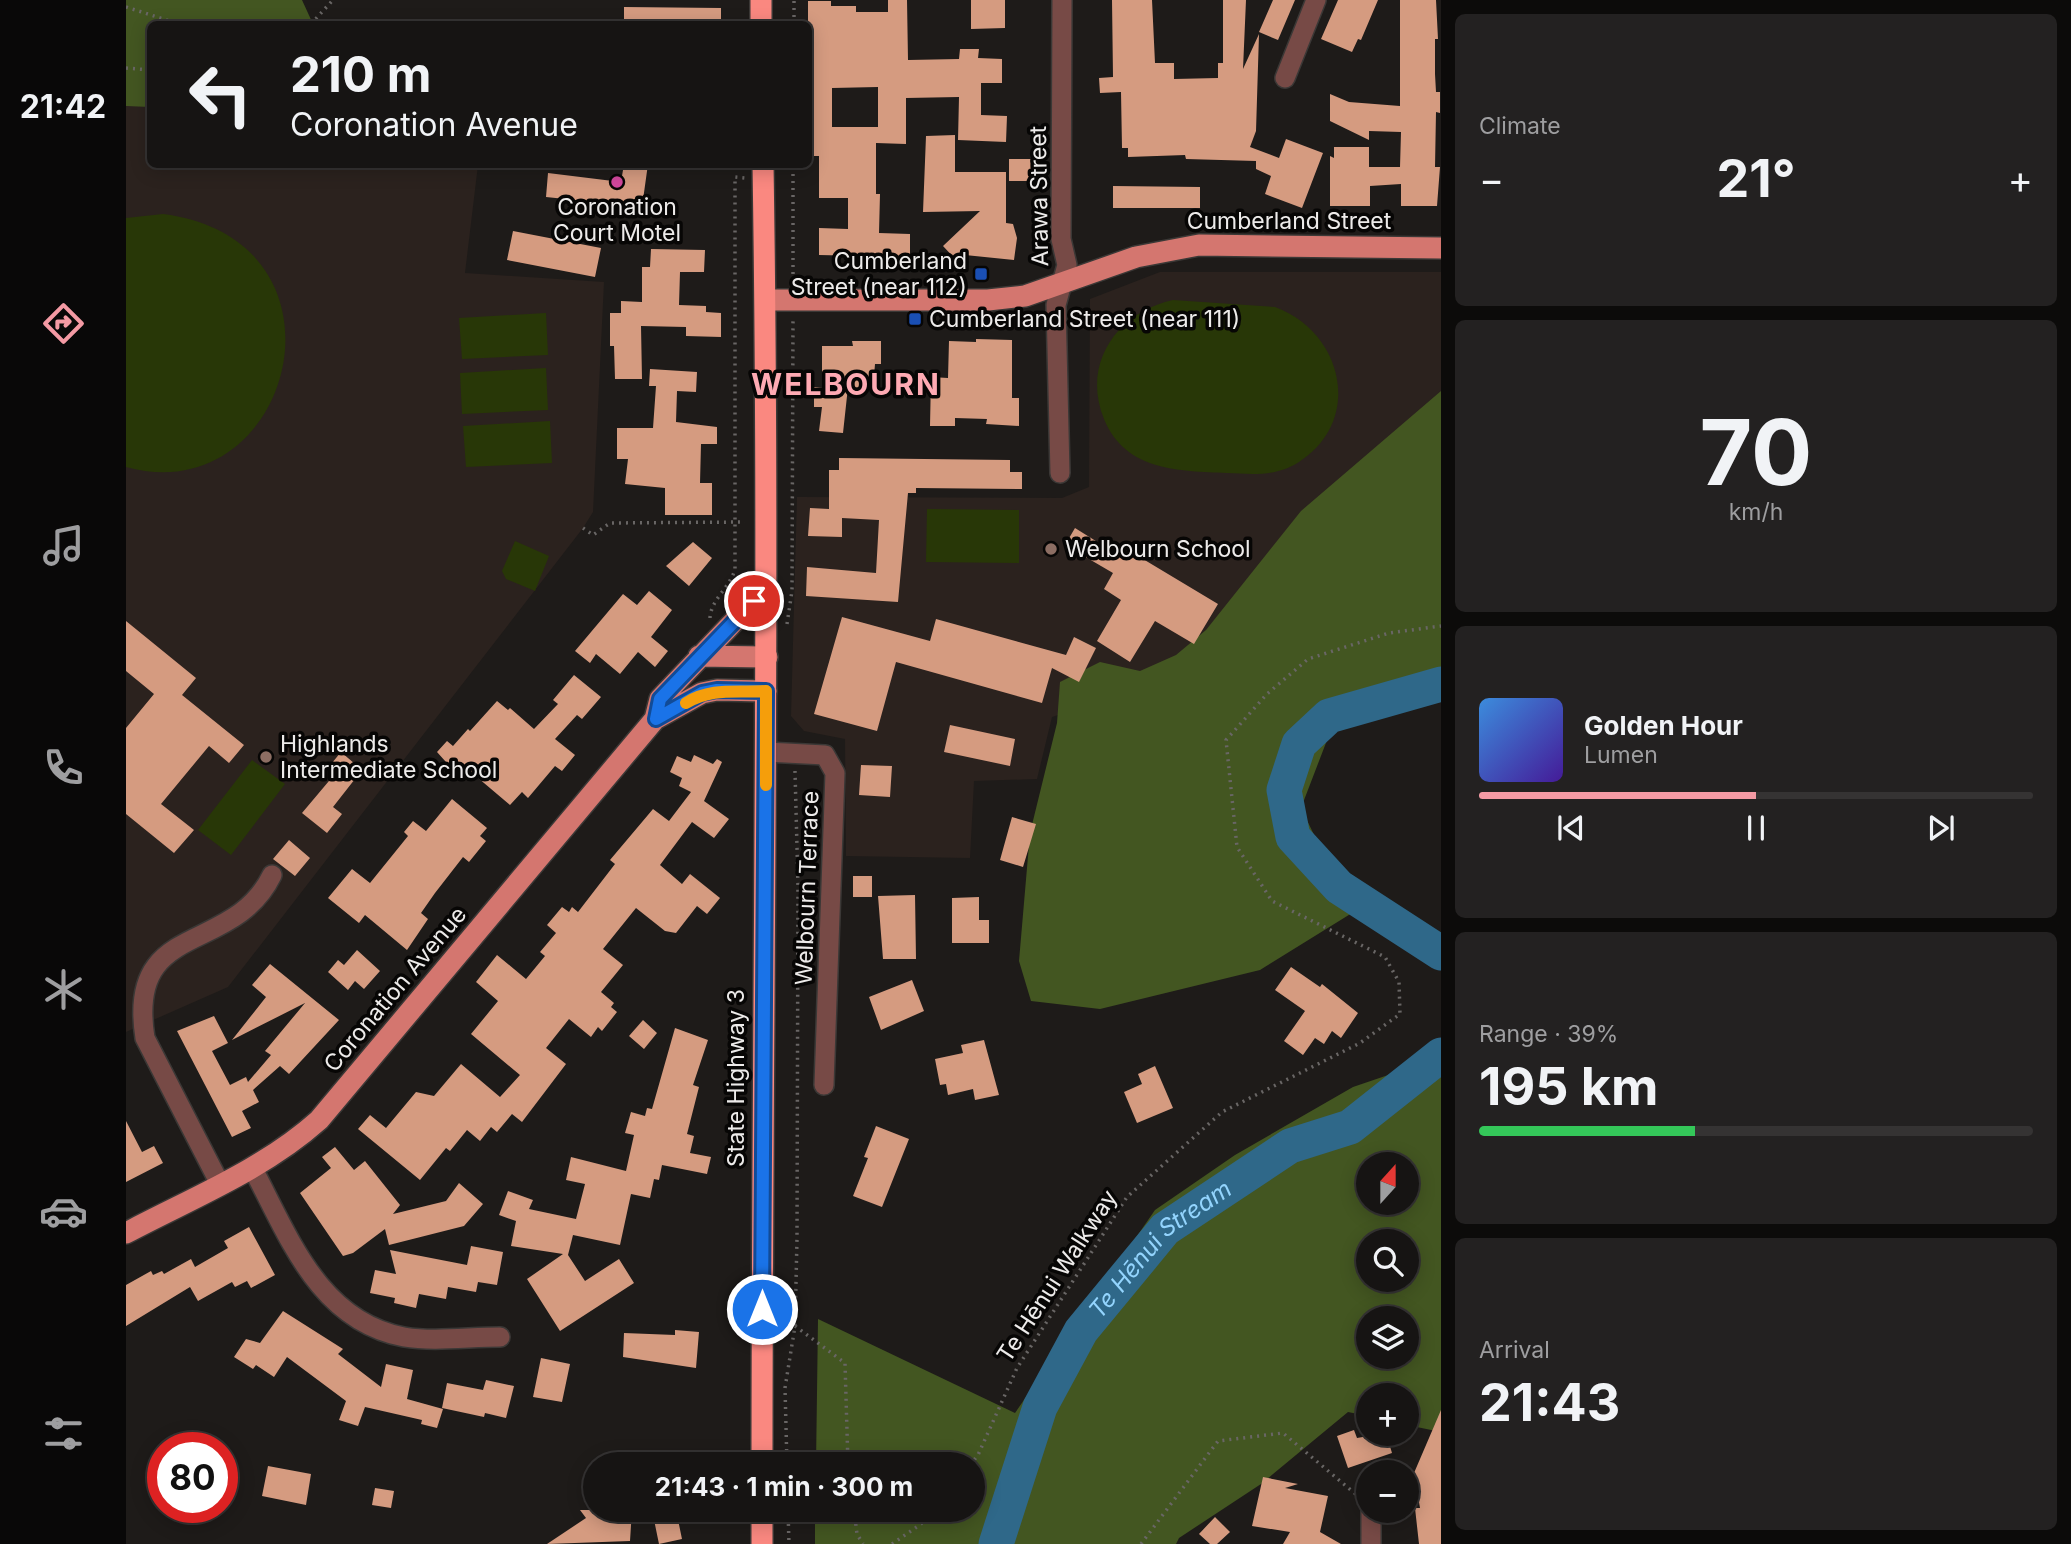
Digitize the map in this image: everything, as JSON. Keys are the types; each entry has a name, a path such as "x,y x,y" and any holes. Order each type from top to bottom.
{"highway":[{"path":"761,0 761,21"},
{"path":"755,171 768,300 764,386 766,691"},
{"name":"State Highway 3","path":"762,1452 766,691"},
{"path":"762,1522 762,1544"}],"main road":[{"name":"Cumberland Street","path":"768,300 988,300 1025,296 1136,257 1199,245 1441,248"},
{"name":"Coronation Avenue","path":"656,719 660,699 766,588"},
{"path":"699,656 766,657"},
{"name":"Coronation Avenue","path":"126,1233 253,1169 292,1144 328,1111 656,719 702,693 717,690 766,691"}],"street":[{"name":"Arawa Street","path":"1060,473 1056,305 1067,265 1061,239 1062,0"},
{"path":"1285,78 1316,0"},
{"name":"Welbourn Terrace","path":"766,751 825,755 835,773 824,1085"},
{"path":"220,1184 145,1038 139,1015 139,985 159,955 185,938 212,930 240,915 259,897 272,875"},
{"path":"253,1169 310,1274 331,1300 355,1318 406,1337 500,1337"},
{"path":"1368,1523 1371,1544"}],"path":[{"path":"315,21 333,0"},
{"path":"794,0 794,21"},
{"path":"126,7 170,21"},
{"path":"126,68 147,71"},
{"path":"793,168 793,277"},
{"path":"710,620 710,608 733,577 735,177 755,171"},
{"path":"781,178 793,178"},
{"path":"785,629 792,591 793,323"},
{"path":"583,528 593,535 610,523 734,523 766,520"},
{"name":"Te Hēnui Walkway","path":"979,1452 1017,1368 1127,1197 1222,1112 1360,1043 1400,1014 1399,982 1385,957 1272,901 1237,847 1226,740 1267,694 1308,659 1389,633 1441,626"},
{"path":"787,1452 785,1388 795,1326 798,885 795,765"},
{"path":"795,1326 845,1363 848,1452"},
{"path":"1141,1544 1218,1441 1283,1433 1356,1495"},
{"path":"788,1522 789,1544"},
{"path":"856,1522 857,1534 863,1544"},
{"path":"892,1544 923,1522"}],"shaded area":[{"name":"Highlands Intermediate School","path":"147,98 147,168 478,168 465,273 604,282 593,512 583,528 228,987 126,1032 126,99"},
{"name":"Welbourn School","path":"1160,272 1441,272 1441,434 1139,689 1052,717 1037,779 974,781 970,858 846,856 845,739 804,731 791,716 797,497 1062,498 1089,487 1090,299"}],"green space":[{"path":"126,0 302,0 312,21 147,21 147,107 126,106"},
{"path":"318,168 428,169 321,170"},
{"path":"163,214 226,234 266,271 284,318 282,368 264,414 230,451 184,470 126,467 126,218"},
{"path":"1173,300 1275,307 1298,319 1317,336 1330,356 1337,378 1338,401 1332,424 1319,444 1299,462 1282,470 1255,474 1173,469 1139,458 1125,449 1113,436 1104,419 1098,398 1097,378 1101,360 1109,343 1121,328 1153,306"},
{"path":"546,313 548,355 462,359 459,318"},
{"path":"546,368 548,410 462,414 460,373"},
{"path":"1441,391 1441,690 1370,711 1329,735 1301,808 1352,913 1260,970 1100,1009 1031,1001 1019,961 1030,833 1057,723 1060,682 1100,662 1140,671 1176,655 1206,630 1301,511"},
{"path":"550,421 552,463 466,467 463,426"},
{"path":"927,509 1019,510 1019,563 926,562"},
{"path":"515,541 549,556 535,591 506,579 502,571"},
{"path":"252,760 285,784 231,855 198,830"},
{"path":"1441,1057 1441,1432 1419,1427 1419,1383 1356,1383 1356,1414 1348,1412 1261,1484 1179,1538 1176,1544 815,1544 815,1522 985,1522 985,1452 816,1452 818,1319 1015,1413 1155,1210 1235,1155 1353,1087"}],"building":[{"path":"888,0 907,0 908,60 959,59 960,49 979,49 978,58 1002,59 1002,83 981,83 981,115 1007,116 1006,142 958,140 959,97 906,98 906,144 876,143 876,194 880,194 879,233 910,234 910,257 819,255 819,228 848,229 848,198 819,198 819,156 812,156 812,21 808,21 808,1 831,1 831,6 856,6 856,12 888,12","holes":["878,87 878,127 832,127 832,88"]},
{"path":"971,0 1005,0 1005,28 971,29"},
{"path":"1112,0 1152,0 1155,63 1174,63 1174,79 1218,78 1218,63 1223,63 1223,0 1246,0 1243,69 1259,34 1256,131 1250,147 1279,158 1286,139 1323,153 1302,208 1265,194 1271,176 1256,169 1256,161 1186,159 1185,155 1128,157 1128,148 1122,148 1121,92 1100,93 1099,78 1113,77"},
{"path":"1273,0 1295,0 1278,40 1259,32"},
{"path":"1338,0 1378,0 1361,40 1358,39 1352,52 1321,39"},
{"path":"1400,0 1436,0 1438,39 1435,39 1435,74 1436,92 1440,92 1440,113 1436,112 1435,167 1440,167 1437,206 1401,206 1401,184 1370,186 1370,206 1330,206 1330,156 1334,158 1334,147 1369,147 1369,167 1400,167 1401,132 1369,131 1369,140 1330,121 1330,94 1349,102 1400,106"},
{"path":"624,7 721,8 721,21 624,21"},
{"path":"955,135 955,172 1006,172 1006,223 1013,224 1017,238 1014,260 965,255 958,262 943,246 980,211 923,212 926,136"},
{"path":"1009,159 1031,159 1031,181 1009,181"},
{"path":"623,168 647,168 642,207 546,197 548,173 621,182"},
{"path":"1113,186 1200,187 1200,208 1113,208"},
{"path":"513,231 601,248 595,277 507,260"},
{"path":"651,249 705,250 704,272 680,272 679,305 706,306 706,312 721,313 721,337 686,336 686,327 641,326 642,379 615,379 614,346 610,346 610,313 621,313 621,301 642,302 642,267 650,267"},
{"path":"976,339 1012,340 1012,398 1019,398 1019,426 986,424 987,419 955,418 955,426 930,426 931,377 948,378 949,341 976,342"},
{"path":"852,341 881,341 881,364 875,364 873,389 848,387 843,433 819,431 822,407 814,407 814,387 822,388 822,346 853,346"},
{"path":"650,369 697,372 696,392 677,391 676,422 717,427 717,444 701,444 700,483 712,483 712,515 665,515 665,488 625,484 628,459 617,459 617,428 653,428 656,386 649,386"},
{"path":"839,458 1010,460 1010,472 1022,472 1022,489 916,488 916,493 908,493 898,602 806,596 807,567 876,573 879,520 842,518 842,537 808,536 810,508 829,509 829,470 839,470"},
{"path":"1075,528 1123,558 1128,550 1218,604 1194,644 1155,621 1130,662 1097,641 1121,600 1104,589 1113,573 1065,545"},
{"path":"693,542 712,558 689,586 666,566"},
{"path":"649,591 672,610 651,637 668,651 655,667 638,652 620,674 596,654 590,663 575,651 623,594 637,605"},
{"path":"842,617 930,641 936,619 1066,655 1074,637 1096,648 1079,682 1052,668 1042,703 896,662 877,731 814,714"},
{"path":"126,621 196,678 182,695 244,745 229,763 209,746 161,804 194,830 174,853 126,814 126,728 154,694 126,671"},
{"path":"574,675 601,697 582,719 577,715 555,739 575,755 562,771 555,766 528,798 522,792 510,805 471,772 463,781 437,752 447,741 453,746 497,701 508,710 510,708 534,729 558,704 553,700"},
{"path":"950,725 1015,739 1010,766 944,752"},
{"path":"341,752 362,770 333,807 342,814 327,833 302,813 334,775 327,769"},
{"path":"694,755 713,764 717,759 722,762 704,801 729,819 714,838 692,822 660,865 682,884 690,874 720,898 707,914 697,906 676,933 665,931 636,908 603,949 623,965 601,992 614,1003 611,1007 617,1012 602,1031 598,1027 591,1037 569,1019 546,1048 566,1064 522,1122 512,1114 497,1132 491,1127 480,1141 467,1130 450,1151 446,1148 420,1180 358,1129 370,1115 386,1128 416,1092 434,1096 461,1064 500,1097 520,1075 471,1034 498,1001 476,982 497,955 526,979 545,956 540,952 556,933 547,925 562,907 569,912 572,907 578,912 615,864 610,860 653,809 669,821 691,792 679,786 682,778 670,772 677,756 691,762"},
{"path":"861,765 892,766 890,797 859,795"},
{"path":"452,799 487,828 480,836 486,841 469,862 463,857 435,893 421,913 428,919 407,950 365,915 359,923 328,898 352,869 370,883 408,836 404,832 413,821 426,831"},
{"path":"1012,817 1036,824 1023,867 1000,860"},
{"path":"289,840 310,858 295,876 273,859"},
{"path":"853,876 872,876 872,897 853,897"},
{"path":"915,895 916,959 883,959 878,896"},
{"path":"979,897 979,920 989,920 989,943 952,943 952,898"},
{"path":"357,950 380,971 364,989 355,981 348,990 328,972 338,960 344,965"},
{"path":"270,964 339,1020 289,1074 280,1066 253,1090 259,1102 242,1111 251,1128 232,1137 177,1031 214,1016 228,1043 212,1051 230,1085 246,1077 248,1082 271,1055 265,1051 305,1003 232,1040 266,997 252,985"},
{"path":"1291,967 1320,987 1322,984 1358,1013 1341,1038 1332,1031 1324,1044 1315,1038 1303,1055 1284,1041 1305,1011 1275,990"},
{"path":"912,980 924,1011 881,1030 869,997"},
{"path":"643,1020 657,1033 644,1049 629,1036"},
{"path":"675,1028 708,1040 693,1085 699,1087 687,1134 694,1136 690,1153 711,1157 707,1174 662,1165 659,1180 654,1179 650,1198 631,1194 620,1245 573,1235 568,1255 585,1281 619,1259 634,1283 560,1331 527,1279 563,1254 511,1246 516,1221 499,1215 508,1191 533,1200 529,1209 576,1219 585,1184 566,1180 571,1157 626,1171 634,1135 625,1133 631,1112 645,1116 647,1108 652,1109"},
{"path":"984,1040 999,1095 975,1100 973,1089 948,1095 946,1084 940,1085 935,1059 963,1053 961,1045"},
{"path":"1155,1066 1173,1108 1137,1123 1124,1092 1142,1084 1138,1074"},
{"path":"126,1121 142,1152 154,1146 163,1163 126,1182"},
{"path":"876,1126 909,1139 882,1207 853,1196 868,1158 864,1157"},
{"path":"335,1147 354,1170 365,1161 400,1205 393,1214 446,1201 459,1183 483,1204 464,1226 389,1245 385,1229 353,1253 343,1256 300,1193 331,1168 322,1157"},
{"path":"249,1227 275,1275 251,1288 247,1281 235,1287 232,1282 198,1301 190,1287 126,1326 126,1285 151,1271 153,1275 162,1271 164,1274 191,1259 195,1267 228,1248 224,1241"},
{"path":"471,1246 503,1252 497,1285 478,1282 476,1292 448,1287 446,1299 419,1294 416,1308 394,1303 395,1298 370,1293 375,1270 396,1274 390,1250 467,1265"},
{"path":"283,1311 343,1349 338,1354 381,1387 386,1364 413,1370 407,1399 443,1409 437,1428 421,1424 422,1420 365,1407 358,1426 339,1420 346,1401 287,1357 274,1377 256,1365 253,1369 234,1357 246,1339 260,1343"},
{"path":"675,1330 699,1332 696,1368 623,1357 624,1333 675,1335"},
{"path":"541,1358 570,1364 562,1402 533,1397"},
{"path":"486,1380 514,1386 506,1418 485,1413 484,1417 442,1408 447,1383 483,1390"},
{"path":"1441,1410 1441,1544 1419,1544 1417,1523 1419,1523 1420,1508 1419,1461"},
{"path":"1354,1430 1356,1446 1390,1446 1392,1453 1371,1460 1356,1460 1356,1465 1348,1468 1337,1436"},
{"path":"268,1466 311,1474 306,1505 262,1496"},
{"path":"1263,1477 1298,1484 1285,1488 1328,1496 1320,1532 1341,1544 1283,1544 1290,1532 1252,1526"},
{"path":"375,1488 394,1491 391,1508 372,1505"},
{"path":"1215,1517 1230,1532 1217,1544 1210,1544 1199,1534"},
{"path":"583,1520 631,1522 630,1541 547,1544"},
{"path":"654,1522 678,1522 682,1539 659,1544"}],"waterway":[{"name":"Te Hēnui Stream","path":"1441,684 1329,716 1299,744 1284,790 1293,837 1339,887 1441,953"},
{"name":"Te Hēnui Stream","path":"996,1544 1040,1407 1081,1331 1165,1229 1290,1146 1350,1127 1441,1055"}],"slow traffic":[{"path":"686,703 702,693 717,690 734,693 766,691 766,785"}],"place":[{"name":"Coronation Court Motel","path":"617,182"},
{"name":"Cumberland Street (near 112)","path":"981,274"},
{"name":"Cumberland Street (near 111)","path":"915,319"},
{"name":"Welbourn School","path":"1051,549"},
{"name":"Highlands Intermediate School","path":"266,757"}],"district":[{"name":"WELBOURN","path":"846,385"}],"route":[{"path":"754,601 660,699 656,719 702,693 717,690 734,693 766,691 762,1309"}]}
